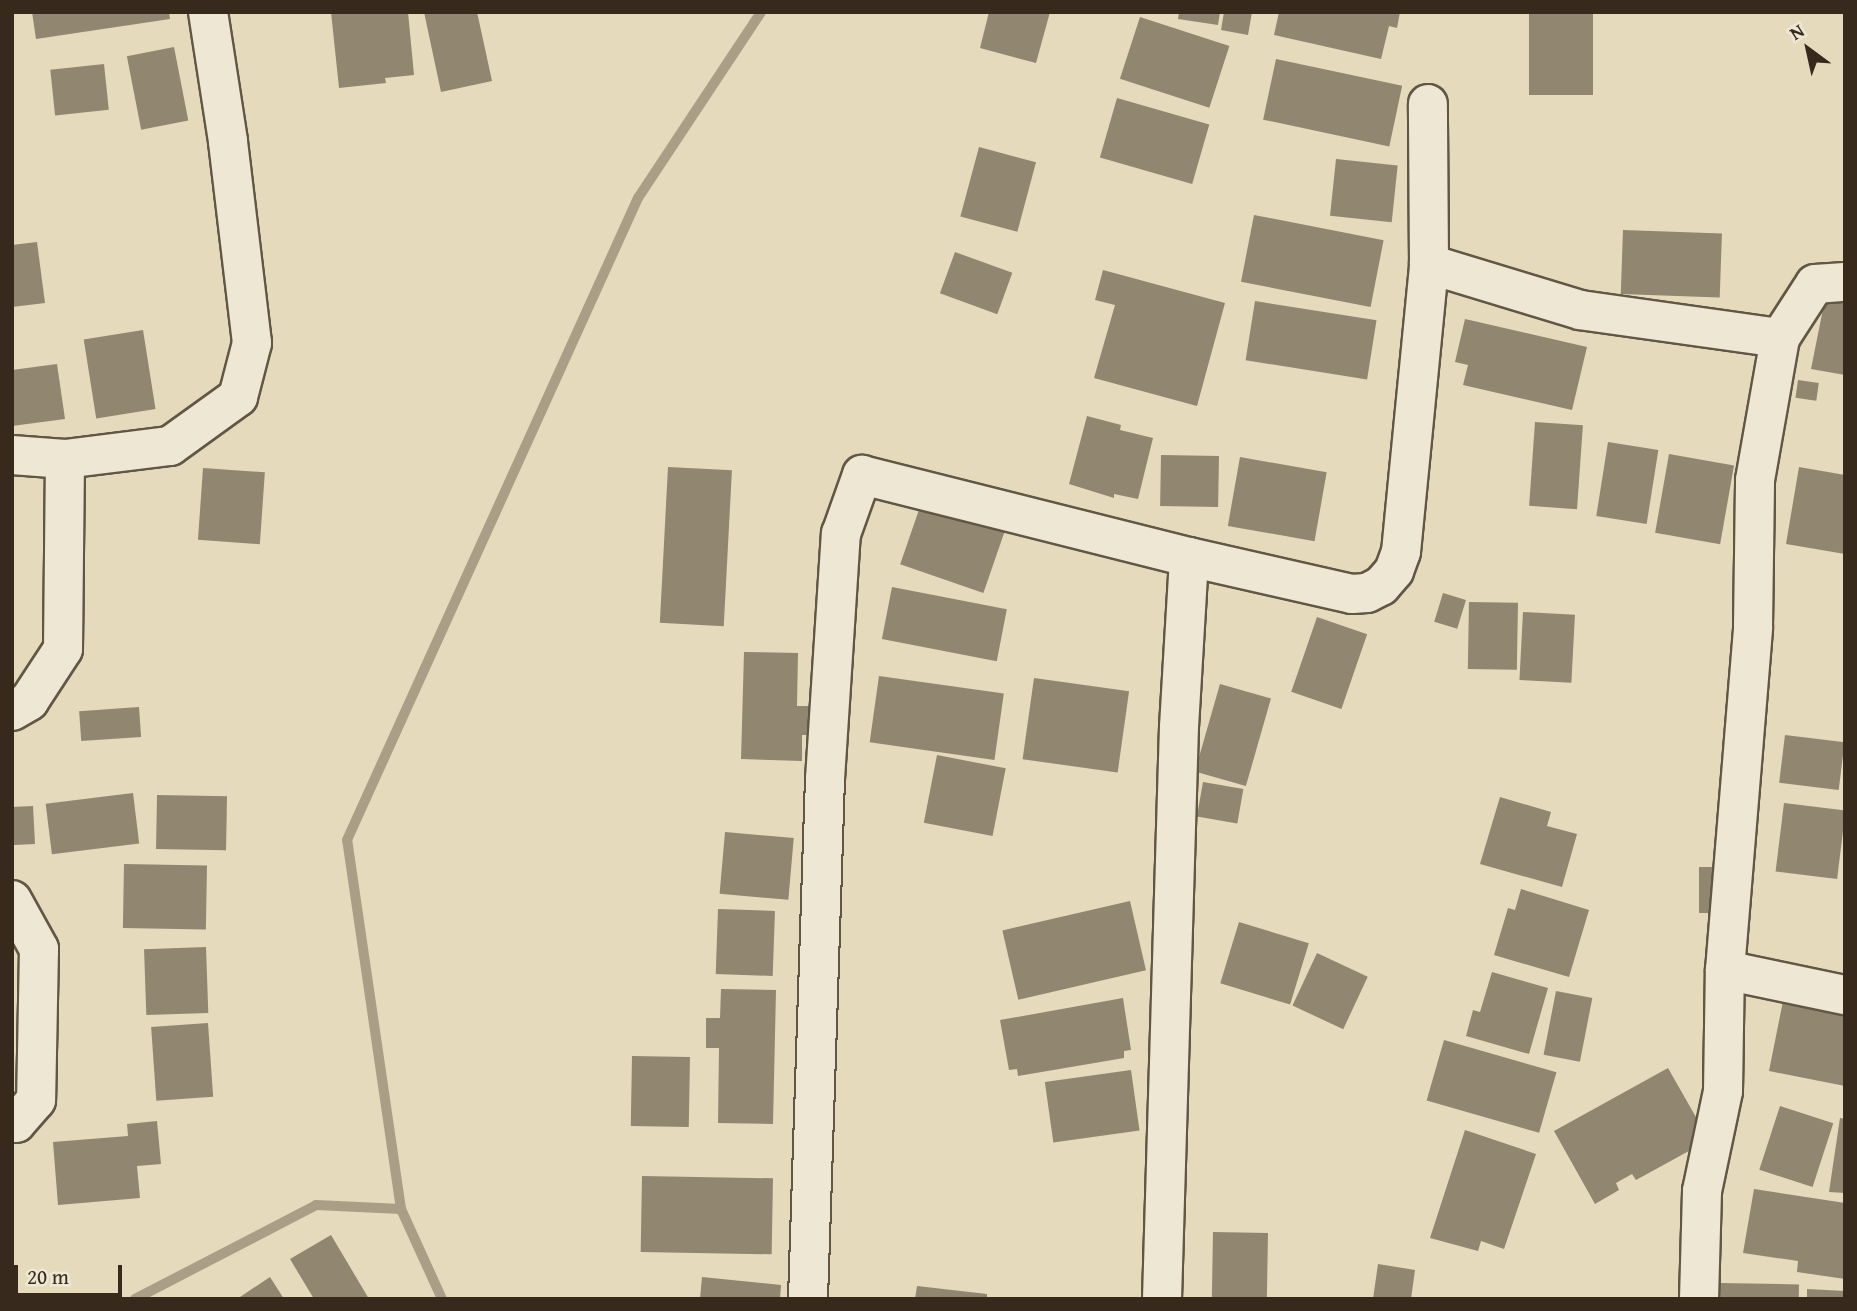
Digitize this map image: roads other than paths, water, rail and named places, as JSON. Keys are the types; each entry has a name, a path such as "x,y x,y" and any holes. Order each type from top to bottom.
{"street":[{"path":"12,455 65,459 170,446 238,397 252,343 208,12"},
{"path":"808,1299 825,779 841,534 862,475 1189,557 1352,594 1374,590 1394,571 1401,552 1429,264 1428,104"},
{"path":"1429,264 1580,310 1780,338"},
{"path":"1699,1299 1702,1191 1723,1091 1725,970 1753,627 1755,480 1780,338 1815,284 1845,282"},
{"path":"12,712 29,701 63,649 65,459"},
{"path":"1162,1299 1179,741 1189,557"},
{"path":"12,900 39,949 36,1100 16,1123 12,1123"},
{"path":"1725,970 1845,995"}],"waterway":[{"path":"442,1299 401,1209 347,840 638,198 761,12"},
{"path":"135,1299 316,1205 401,1209"}]}
